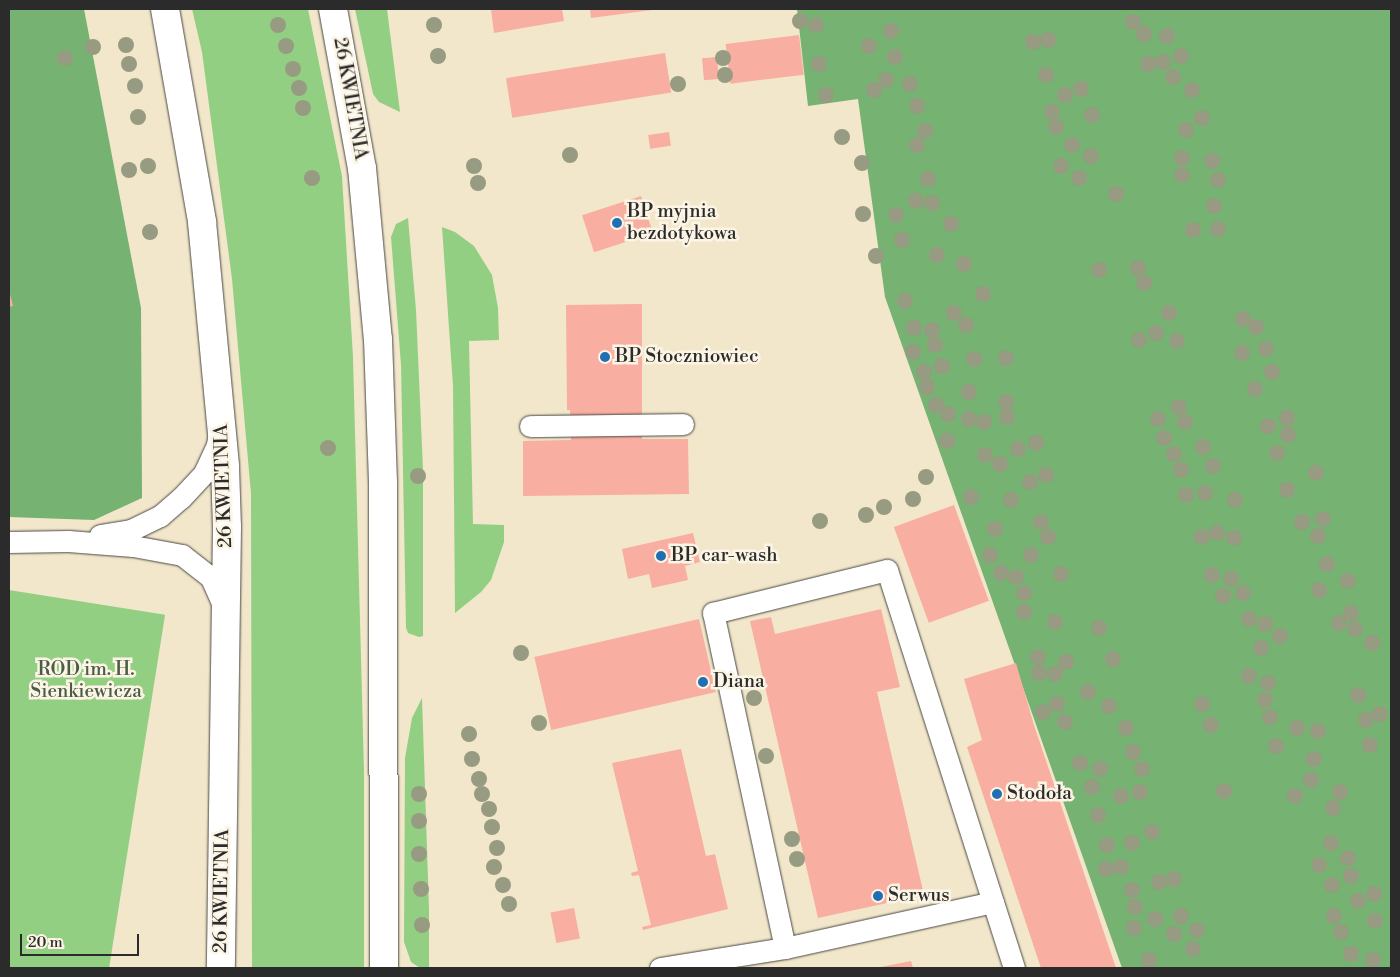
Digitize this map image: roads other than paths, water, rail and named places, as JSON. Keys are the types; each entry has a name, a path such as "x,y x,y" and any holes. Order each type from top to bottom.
{"street":[{"name":"26 KWIETNIA","path":"165,9 189,133 202,222 221,414 227,527 221,968"},
{"name":"26 KWIETNIA","path":"334,9 362,168 379,348 383,483 384,968"}],"lane":[{"path":"68,541 132,530 160,516 181,498 204,473 214,452 221,414"},
{"path":"530,426 684,424"},
{"path":"9,542 68,541 133,546 182,555 211,578 222,596 226,623"},
{"path":"785,948 713,613 887,570 1014,968"},
{"path":"660,968 785,948 993,902"}],"place":[{"name":"BP myjnia bezdotykowa","path":"617,223"},
{"name":"BP Stoczniowiec","path":"605,357"},
{"name":"BP car-wash","path":"661,556"},
{"name":"Diana","path":"703,682"},
{"name":"Stodoła","path":"997,794"},
{"name":"Serwus","path":"878,896"}],"park label":[{"name":"ROD im. H. Sienkiewicza","path":"86,681"}]}
